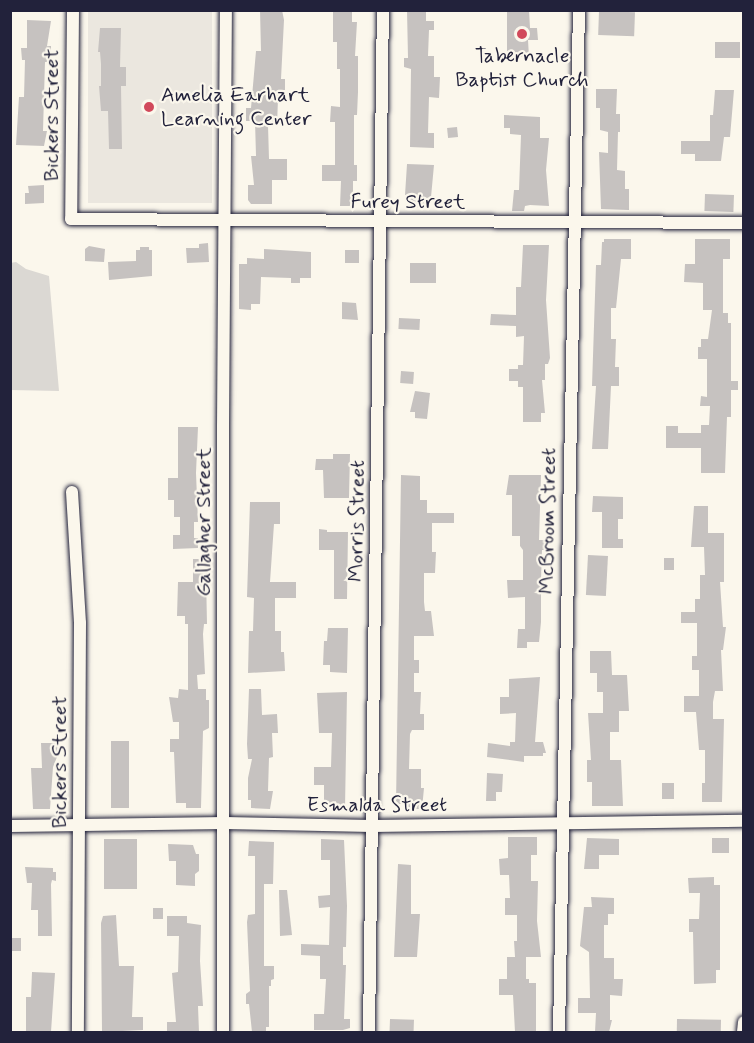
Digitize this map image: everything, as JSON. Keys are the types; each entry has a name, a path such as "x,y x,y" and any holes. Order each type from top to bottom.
{"street":[{"name":"Bickers Street","path":"71,219 73,10"},
{"name":"Gallagher Street","path":"223,1032 225,823 222,426 226,10"},
{"name":"Morris Street","path":"369,1032 383,10"},
{"name":"McBroom Street","path":"559,1032 579,10"},
{"name":"Furey Street","path":"71,219 744,223"},
{"name":"Bickers Street","path":"72,492 80,623 78,1032"},
{"name":"Esmalda Street","path":"10,826 225,823 372,826 744,821"},
{"path":"743,1032 744,1022"}],"shaded area":[{"name":"Amelia Earhart Learning Center","path":"88,11 212,11 212,203 88,203"},
{"path":"16,262 26,269 49,276 59,391 11,390 10,263"}],"building":[{"path":"260,10 282,10 284,20 281,79 285,79 285,90 283,90 283,100 278,99 277,125 268,125 269,159 287,159 287,180 272,180 272,204 251,204 248,200 248,185 254,185 251,156 256,156 255,121 246,121 246,108 251,108 256,51 261,51"},
{"path":"333,10 352,10 352,22 357,22 355,56 358,56 358,92 357,115 354,115 354,165 357,165 357,181 353,181 353,206 340,206 341,181 322,181 322,165 335,165 335,122 330,122 331,106 340,107 340,69 337,69 337,42 333,42"},
{"path":"407,10 426,10 426,21 434,21 434,30 429,30 428,56 434,56 434,77 440,77 439,98 429,97 428,133 434,133 434,148 410,147 411,69 404,67 404,58 408,58"},
{"name":"Tabernacle Baptist Church","path":"507,10 529,10 530,28 537,28 538,40 528,40 529,57 507,57"},
{"path":"599,11 635,12 634,36 598,35"},
{"path":"27,20 51,21 47,46 51,46 51,62 45,62 43,131 47,131 44,146 16,145 19,97 24,97 25,60 22,60 21,48 27,48"},
{"path":"100,28 121,28 120,67 126,67 126,86 121,86 122,149 109,149 108,111 101,111 99,86 101,86 101,64 100,52 98,52"},
{"path":"715,42 740,42 740,58 715,58"},
{"path":"596,89 617,89 616,114 620,114 620,132 618,132 617,170 625,171 625,189 629,189 629,210 601,209 599,152 608,153 608,132 600,130 600,108 596,108"},
{"path":"715,90 734,90 730,137 724,137 721,161 695,161 695,154 681,154 681,141 710,141 710,115 713,115"},
{"path":"504,115 540,117 540,138 549,138 546,170 549,206 530,205 525,206 524,211 512,211 514,190 519,190 521,135 510,134 510,128 504,128"},
{"path":"457,127 458,137 448,138 447,128"},
{"path":"407,164 434,165 430,208 411,207 409,197 405,195"},
{"path":"44,185 44,203 25,204 25,193 29,193 28,186"},
{"path":"705,194 734,195 733,212 704,211"},
{"path":"604,239 631,239 631,259 621,259 616,308 611,308 611,339 616,339 615,367 619,367 619,386 611,386 608,449 592,449 596,386 592,386 596,265 601,265"},
{"path":"695,239 730,239 730,259 723,259 723,313 728,313 728,323 731,323 731,381 738,381 738,390 731,390 731,417 727,417 725,473 701,473 701,448 666,448 666,426 678,426 678,433 701,433 701,425 709,425 710,406 700,406 701,396 707,397 707,359 698,359 698,347 701,347 701,339 708,339 712,310 703,310 703,283 684,282 685,264 695,264"},
{"path":"208,243 209,262 187,263 186,248 199,248 199,244"},
{"path":"523,245 549,245 546,300 550,358 548,364 545,364 545,380 542,380 545,413 541,413 541,422 523,422 523,387 518,387 518,381 509,381 509,369 518,369 518,365 523,365 524,336 516,337 516,326 490,325 491,314 516,315 516,287 521,287"},
{"path":"89,246 105,249 104,262 85,261 85,249"},
{"path":"140,247 149,247 149,250 152,250 152,276 109,280 108,262 136,261 136,250 140,250"},
{"path":"264,249 311,252 311,278 300,278 300,283 291,283 291,278 261,277 260,304 251,304 251,310 239,309 239,264 247,264 247,258 264,259"},
{"path":"345,250 359,250 359,263 345,263"},
{"path":"410,263 436,263 436,283 410,283"},
{"path":"342,302 356,303 358,320 342,319"},
{"path":"399,318 420,319 419,330 398,329"},
{"path":"401,371 414,372 413,384 400,383"},
{"path":"415,391 430,393 427,419 415,418 415,412 410,412"},
{"path":"178,427 198,427 196,473 198,522 194,522 194,538 198,538 198,548 173,549 173,535 180,535 180,517 174,517 174,500 168,500 168,478 178,478"},
{"path":"333,454 350,454 349,498 324,498 323,470 315,470 316,459 333,459"},
{"path":"401,475 420,476 420,500 427,500 427,513 454,513 454,523 432,523 432,552 436,552 435,573 424,573 424,602 425,611 431,611 434,636 414,636 414,660 419,660 419,673 414,673 414,692 421,692 420,714 424,714 424,730 412,730 410,734 409,769 421,769 421,788 424,788 422,809 405,809 405,804 396,804"},
{"path":"509,475 541,475 539,540 545,540 544,550 542,550 541,581 543,581 544,590 541,590 539,642 527,642 527,648 517,648 518,629 525,629 525,597 508,598 507,580 523,580 523,550 520,546 520,536 512,536 512,495 506,495"},
{"path":"593,496 623,497 623,519 618,519 618,539 623,539 623,548 602,548 602,512 592,512"},
{"path":"250,502 280,502 280,524 274,524 270,582 296,582 296,598 275,598 275,631 281,631 281,652 284,652 285,671 248,673 249,631 253,631 254,598 247,597"},
{"path":"694,506 708,506 708,533 724,533 724,582 720,582 723,627 726,627 723,650 721,650 723,691 715,691 713,702 713,719 724,719 722,802 702,802 702,783 705,783 705,750 699,750 696,712 684,712 684,696 699,696 699,670 692,670 692,656 697,656 697,623 681,623 681,612 695,612 695,599 700,599 700,575 705,575 704,547 691,547"},
{"path":"319,529 327,530 327,532 348,532 347,599 334,599 334,550 319,550"},
{"path":"588,555 608,556 606,596 586,595"},
{"path":"664,558 674,558 674,570 664,570"},
{"path":"193,559 209,559 210,575 206,575 207,624 204,624 203,634 205,674 197,675 198,689 206,689 206,700 209,700 209,728 203,731 201,808 186,808 186,803 176,803 174,752 170,752 170,739 179,739 179,722 173,722 169,697 178,698 179,689 188,690 188,624 185,624 185,616 177,616 178,582 193,582"},
{"path":"328,628 348,628 347,673 330,672 330,665 323,665 324,641 327,641"},
{"path":"590,651 611,651 612,675 627,675 629,711 619,711 619,732 610,732 610,760 621,760 623,806 592,806 592,782 587,782 587,760 591,760 588,713 603,713 603,692 597,692 597,673 590,673"},
{"path":"540,677 535,742 543,742 546,753 543,753 543,756 524,756 524,762 487,757 488,743 510,746 510,742 515,742 516,713 500,714 500,697 509,697 509,679"},
{"path":"249,689 261,689 262,715 277,714 278,733 272,733 273,757 269,758 268,791 273,791 270,809 251,808 251,800 248,800 248,778 252,759 248,759 247,744"},
{"path":"347,692 345,809 324,809 324,785 314,785 314,767 331,767 332,733 319,733 317,693"},
{"path":"111,741 129,741 129,808 111,808"},
{"path":"41,743 58,743 57,757 53,767 50,809 33,809 31,768 42,768"},
{"path":"487,773 503,774 502,792 496,792 496,801 486,801"},
{"path":"662,783 674,783 674,799 662,799"},
{"path":"508,837 537,837 537,855 531,855 531,881 538,881 537,921 541,957 526,957 526,979 529,979 529,983 536,983 536,1032 515,1032 513,995 499,995 499,979 507,979 507,957 515,957 514,941 517,941 517,915 505,915 505,898 510,898 509,875 500,875 499,859 508,858"},
{"path":"587,838 619,839 619,855 599,855 599,869 584,869"},
{"path":"712,838 729,838 729,853 712,853"},
{"path":"104,839 137,839 137,889 104,889"},
{"path":"321,839 344,840 347,906 346,947 343,947 343,965 346,965 344,1019 350,1019 350,1028 343,1030 314,1030 314,1014 324,1014 326,979 320,979 320,956 301,955 301,944 329,945 330,907 319,908 318,896 330,895 330,860 321,860"},
{"path":"249,841 274,842 273,884 264,884 264,966 274,966 274,979 271,980 271,986 269,986 269,1027 266,1027 266,1032 252,1032 249,1004 246,1004 246,994 250,991 247,922 248,915 255,914 255,856 248,856"},
{"path":"168,844 193,845 196,854 199,854 199,871 195,874 195,886 176,885 176,861 169,861"},
{"path":"398,864 411,865 411,914 420,914 417,957 394,957"},
{"path":"25,867 53,868 53,872 56,872 56,881 52,880 51,884 52,936 38,936 38,910 31,910 32,883 27,883"},
{"path":"714,877 714,885 720,885 720,970 716,970 716,983 694,984 693,932 689,932 689,919 699,919 700,893 689,893 688,878"},
{"path":"279,890 287,890 292,935 280,936"},
{"path":"591,897 614,898 614,914 608,914 608,925 604,925 604,958 614,958 614,979 623,979 622,996 610,995 610,1020 612,1020 609,1032 595,1032 596,1013 578,1013 578,998 590,998 589,952 580,946 584,907 592,907"},
{"path":"153,908 163,908 163,919 153,919"},
{"path":"116,915 119,966 134,966 132,1017 143,1017 143,1030 102,1032 101,923 103,916"},
{"path":"167,916 187,916 187,923 201,925 200,961 203,1006 198,1006 199,1032 167,1032 167,1022 176,1022 172,973 178,972 179,936 167,936"},
{"path":"10,938 21,938 21,951 10,951"},
{"path":"32,972 55,973 51,1032 26,1032 26,997 31,997"},
{"path":"390,1019 414,1020 414,1032 390,1032"},
{"path":"677,1019 721,1020 721,1032 677,1032"}],"place":[{"name":"Tabernacle Baptist Church","path":"522,34"},
{"name":"Amelia Earhart Learning Center","path":"149,107"}]}
